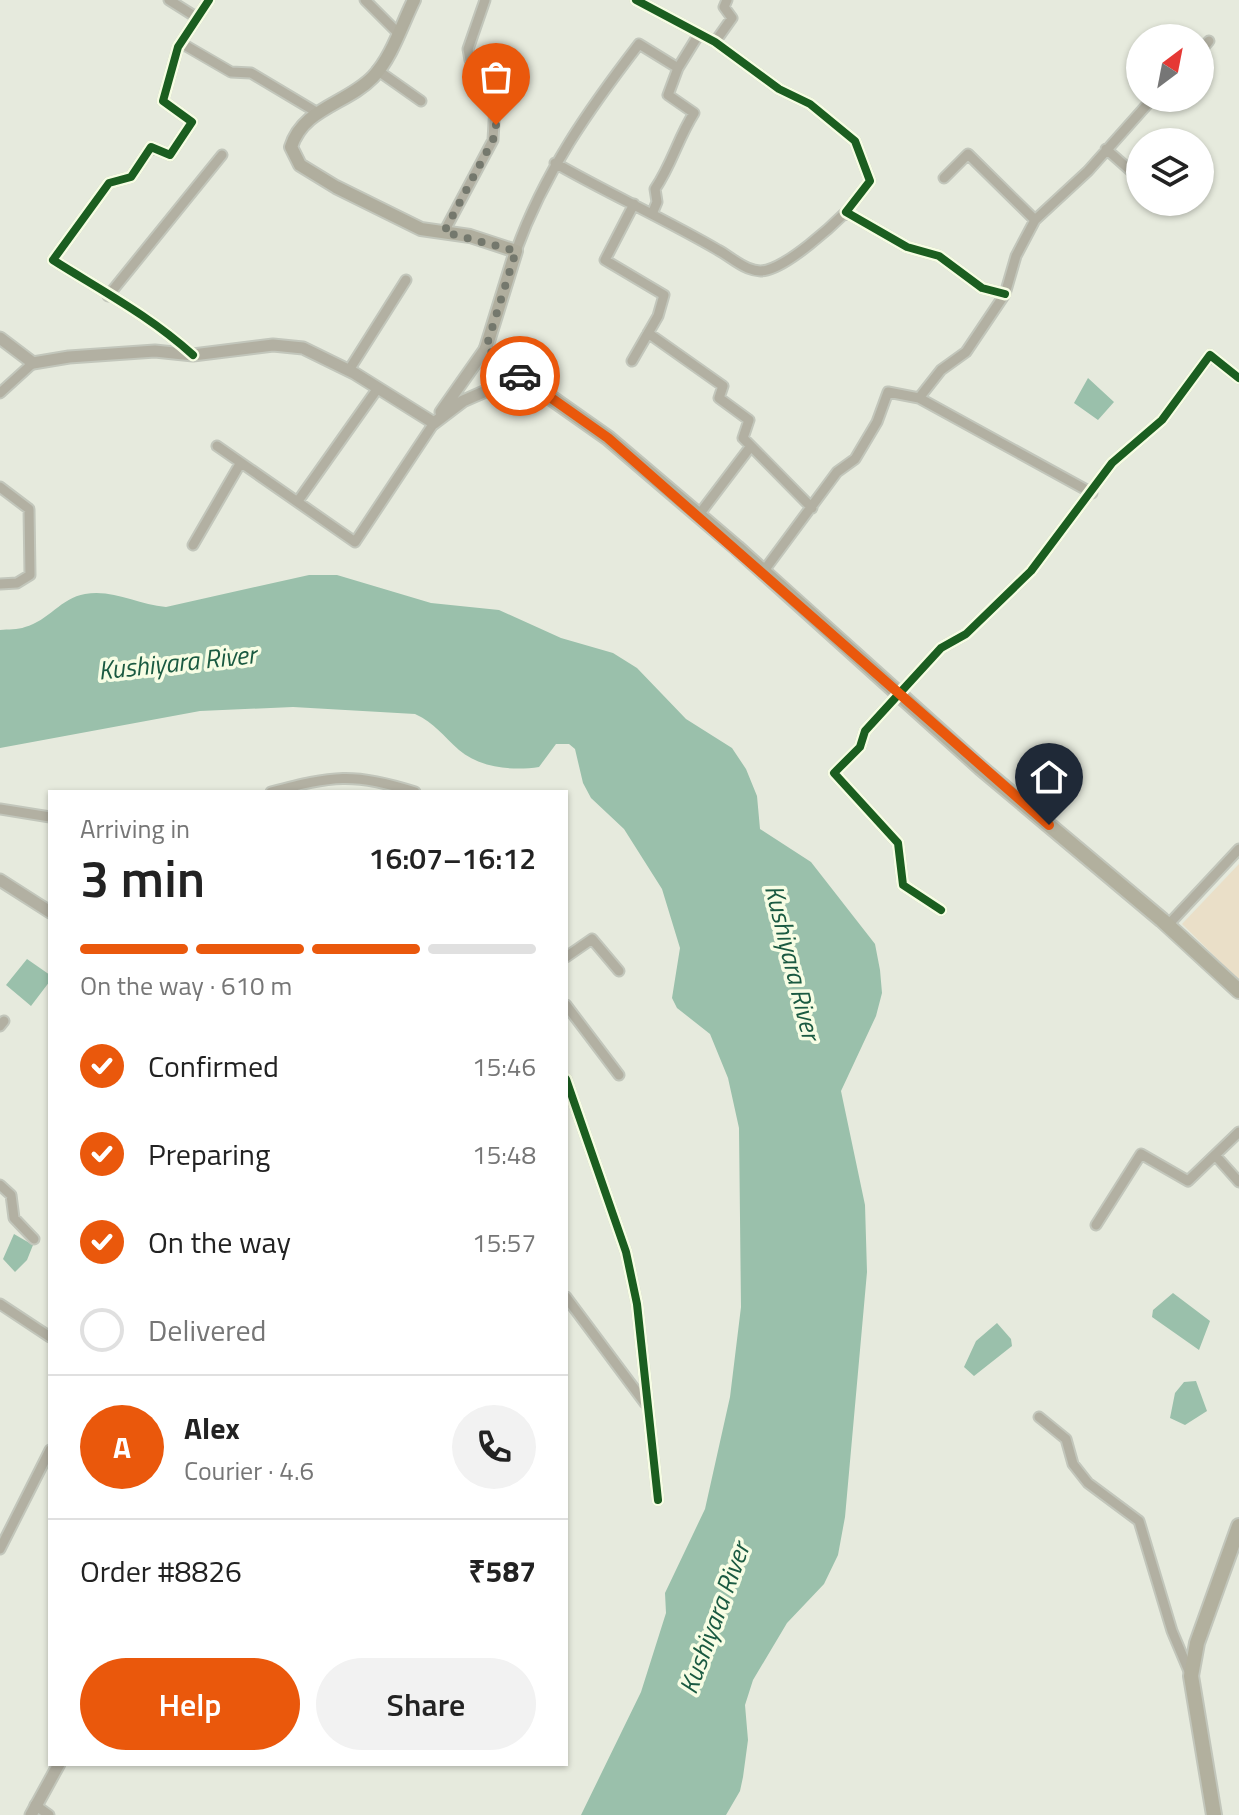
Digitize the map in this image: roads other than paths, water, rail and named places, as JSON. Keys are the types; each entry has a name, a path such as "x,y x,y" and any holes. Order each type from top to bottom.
{"main road":[{"path":"414,0 373,77 318,113 295,133 291,147 300,165 336,187 421,229 516,251 486,348 608,438 981,768 1168,925 1239,991"},
{"path":"1214,1815 1191,1676 1197,1643 1239,1526"}],"street":[{"path":"169,0 196,17"},
{"path":"193,355 137,309 108,296 53,260 109,183 131,177 151,147 170,155 192,122 163,101 181,43 209,0"},
{"path":"365,0 398,33"},
{"path":"444,232 493,140 495,105 504,86 470,60 468,49 485,0"},
{"path":"555,163 749,270 767,270 831,227 870,181 855,141 810,104 779,89 715,42 636,0"},
{"path":"715,42 732,18 724,7 727,0"},
{"path":"652,214 657,202 655,189 672,164 674,147 694,113 668,95 678,68 699,34"},
{"path":"181,43 231,72 251,73 318,113"},
{"path":"516,251 528,216 555,163 609,81 639,44 678,68"},
{"path":"377,70 421,101"},
{"path":"919,398 941,370 966,352 1005,294 1016,256 1035,220 1066,193 1140,112"},
{"path":"1106,149 1126,167"},
{"path":"944,178 968,154 1035,220"},
{"path":"108,296 222,155"},
{"path":"632,361 664,295 605,260 634,204"},
{"path":"846,212 907,247 939,256 982,288 1005,294"},
{"path":"349,370 406,280"},
{"path":"648,333 723,386 719,398 749,420 743,438 812,508"},
{"path":"0,338 33,363"},
{"path":"0,393 33,363 69,357 155,351 193,355 273,345 303,348 349,370 434,423"},
{"path":"217,446 355,542 486,348"},
{"path":"941,910 903,885 898,843 834,773 860,747 865,731 941,648 966,634 1011,592 1092,493 1112,463 1162,420 1210,355 1239,378"},
{"path":"434,423 463,401 520,376"},
{"path":"298,501 378,388"},
{"path":"763,572 837,472 855,459 877,422 888,392 919,398 1092,493"},
{"path":"698,516 751,446"},
{"path":"193,545 240,464"},
{"path":"0,487 29,509 32,554 30,575 17,583 0,584"},
{"path":"301,788 336,776 384,782 409,790"},
{"path":"0,809 48,817"},
{"path":"1168,925 1239,849"},
{"path":"0,880 48,911"},
{"path":"568,952 592,939 619,971"},
{"path":"568,1008 619,1075"},
{"path":"568,1085 626,1252 637,1304 658,1500"},
{"path":"1096,1225 1141,1154 1188,1181 1239,1132"},
{"path":"1215,1155 1239,1182"},
{"path":"0,1185 11,1195 14,1218 34,1239"},
{"path":"568,1300 646,1405"},
{"path":"0,1304 48,1336"},
{"path":"1039,1417 1066,1439 1073,1464 1088,1483 1139,1521 1172,1631 1191,1676"},
{"path":"0,1549 48,1454"},
{"path":"49,1815 33,1810 58,1766"}],"water":[{"path":"1088,378 1114,402 1098,420 1074,403"},
{"name":"Kushiyara River","path":"309,575 337,575 431,603 499,610 561,638 613,653 637,668 686,719 732,748 746,769 757,796 760,829 811,862 875,944 882,993 876,1016 841,1091 865,1205 867,1272 845,1517 838,1555 824,1584 787,1623 753,1680 745,1705 748,1740 743,1777 740,1791 726,1815 581,1815 641,1692 666,1613 665,1593 705,1509 730,1397 741,1307 739,1128 728,1078 710,1034 677,1008 672,998 680,948 662,889 624,829 591,798 583,783 575,749 569,744 556,744 539,767 497,767 467,756 415,714 293,707 200,711 0,748 0,630 19,629 33,624 69,600 85,594 116,595 166,607"},
{"path":"27,959 48,974 48,984 31,1006 6,985"},
{"path":"14,1234 33,1245 27,1260 15,1272 3,1259"},
{"path":"1173,1293 1210,1321 1199,1350 1152,1317 1153,1310"},
{"path":"997,1323 1011,1339 1012,1346 974,1376 964,1367 976,1341"},
{"path":"1196,1381 1207,1411 1185,1425 1170,1418 1175,1393 1184,1382"}]}
